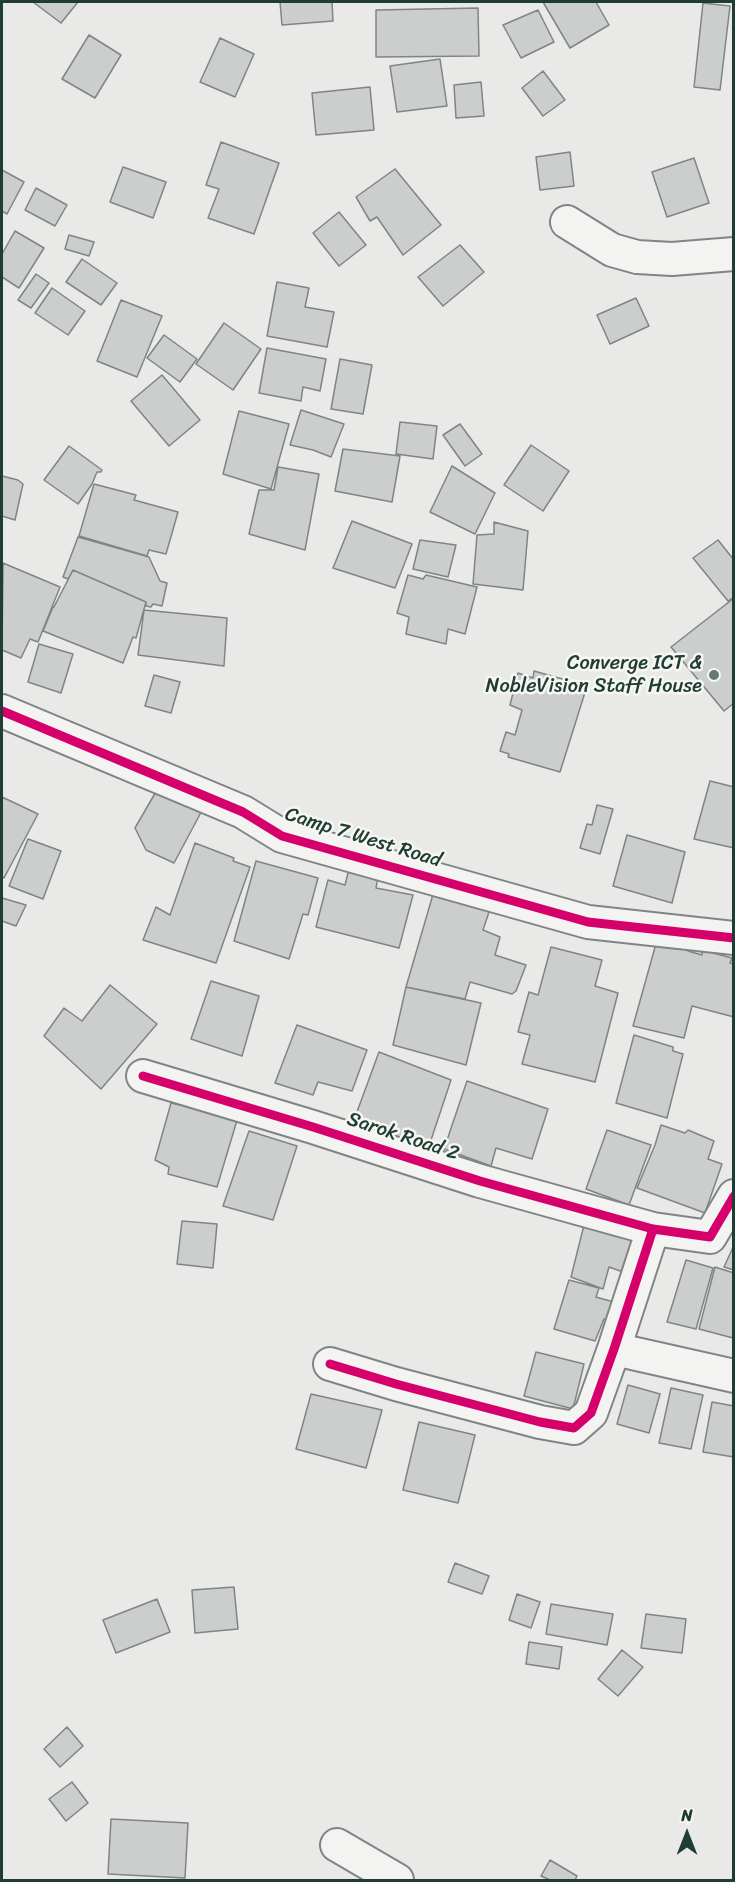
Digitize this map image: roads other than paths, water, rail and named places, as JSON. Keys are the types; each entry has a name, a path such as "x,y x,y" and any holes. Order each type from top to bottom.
{"street":[{"path":"567,222 612,250 638,257 672,259 734,254"},
{"name":"Camp 7 West Road","path":"2,711 243,812 282,836 588,922 734,938"},
{"name":"Sarok Road 2","path":"143,1076 314,1127 480,1182 653,1229"},
{"path":"330,1364 540,1422 574,1428 591,1413 653,1229 710,1237 734,1196"},
{"path":"614,1349 734,1376"},
{"path":"337,1845 397,1881"}],"place":[{"name":"Converge ICT & NobleVision Staff House","path":"714,675"}]}
